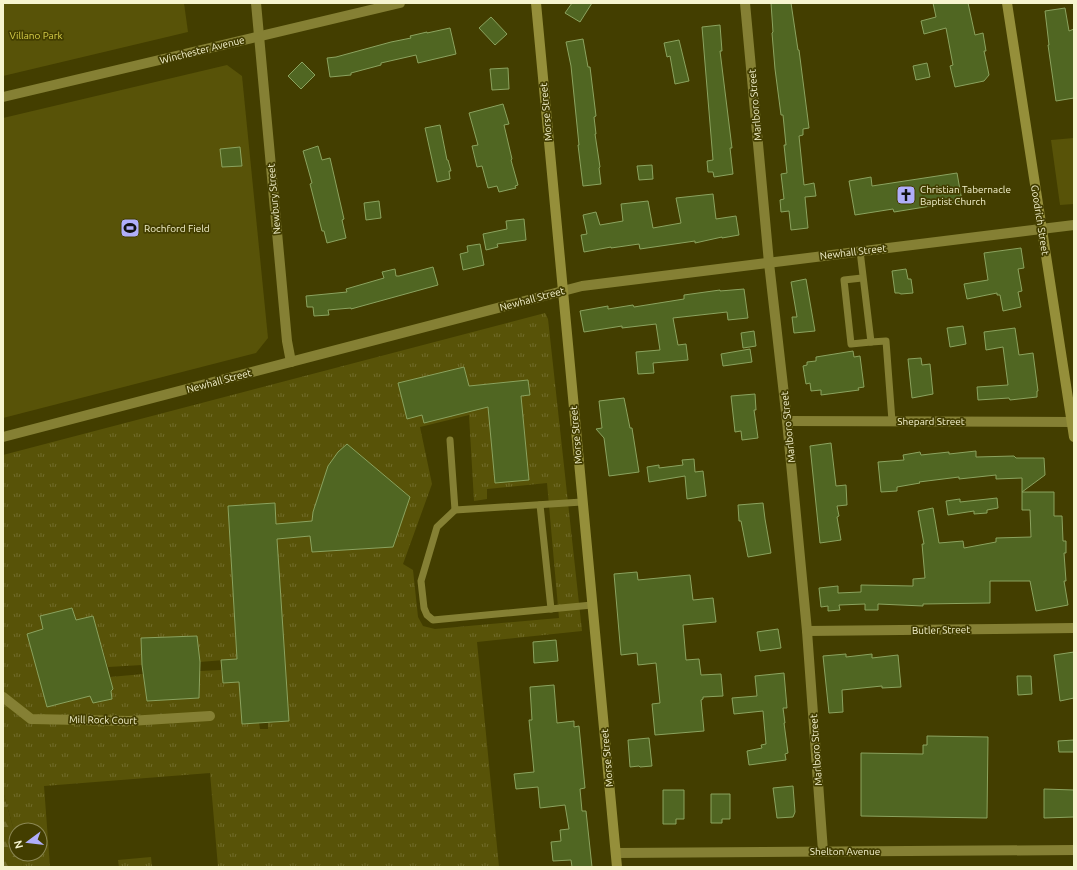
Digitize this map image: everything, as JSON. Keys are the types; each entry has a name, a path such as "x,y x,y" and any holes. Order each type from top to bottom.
{"main road":[{"name":"Morse Street","path":"536,3 617,867"},
{"name":"Goodrich Street","path":"1007,3 1041,229 1073,422 1074,437"}],"street":[{"name":"Newbury Street","path":"256,3 287,341 291,362"},
{"name":"Winchester Avenue","path":"3,97 400,3"},
{"name":"Marlboro Street","path":"745,3 807,631 823,852"},
{"name":"Newhall Street","path":"3,437 582,286 1074,225"},
{"name":"Shepard Street","path":"787,421 1073,422"},
{"name":"Butler Street","path":"807,631 1074,628"},
{"name":"Mill Rock Court","path":"3,697 31,719 129,721 210,716"},
{"name":"Shelton Avenue","path":"616,853 1074,850"}],"lane":[{"path":"860,251 870,342"},
{"path":"862,278 844,280 851,344 886,341 892,421"},
{"path":"450,440 455,510"},
{"path":"582,502 455,510 437,527 421,581 424,608 427,615 433,620 592,605"},
{"path":"540,505 551,609"}],"green space":[{"name":"Villano Park","path":"3,3 184,3 188,32 3,76"},
{"name":"Rochford Field","path":"227,65 242,76 268,338 256,353 3,418 3,118"},
{"path":"1074,138 1074,204 1060,205 1051,140"},
{"path":"545,313 548,319 582,631 477,642 499,867 218,867 210,773 44,786 47,822 12,822 3,791 3,455","holes":["464,367 470,388 479,385 528,380 530,395 521,396 529,480 495,483 488,407 424,423 422,415 407,419 398,383","469,415 474,501 487,499 487,489 547,483 559,618 435,629 423,626 418,617 413,570 403,564 432,484 420,427","347,444 409,497 393,547 312,552 310,536 277,539 289,721 268,723 268,729 260,729 259,723 242,724 239,682 223,683 221,670 200,671 199,698 147,701 143,674 110,677 113,689 111,691 112,699 93,703 90,696 47,707 27,634 43,629 41,616 72,608 76,620 93,616 108,667 142,665 141,638 197,636 199,662 237,659 228,506 275,503 276,524 312,521 313,512 328,466 338,452"]},
{"path":"3,791 12,822 8,822 8,862 22,862 23,867 3,867"},
{"path":"48,840 50,867 23,867 22,862 48,862"},
{"path":"151,857 152,867 119,867 118,860"}],"building":[{"path":"572,3 592,3 580,22 565,13"},
{"path":"771,3 791,3 799,50 809,128 803,129 803,135 799,136 804,185 814,183 816,196 805,197 808,228 791,230 789,211 781,212 780,200 784,199 781,174 787,173 784,145 786,145 783,115 781,115 775,69"},
{"path":"933,3 968,3 975,35 983,33 986,51 984,51 989,75 984,81 955,87 950,66 953,65 946,28 924,34 921,21 936,17"},
{"path":"1065,8 1069,31 1074,29 1074,98 1056,101 1045,11"},
{"path":"491,17 507,34 495,45 479,28"},
{"path":"720,25 722,51 720,51 732,148 730,148 733,174 714,177 713,172 708,172 707,161 713,160 702,27"},
{"path":"450,28 456,54 418,63 416,55 381,63 381,65 351,73 351,75 330,77 327,58 411,38 410,36"},
{"path":"583,39 588,67 590,67 596,116 594,117 595,134 601,184 583,186 571,66 566,42"},
{"path":"679,40 689,81 675,84 670,56 667,57 664,43"},
{"path":"302,62 315,75 301,89 288,76"},
{"path":"927,63 930,77 916,80 913,66"},
{"path":"508,68 509,89 492,90 490,69"},
{"path":"503,104 509,124 504,125 518,185 515,186 516,188 499,192 497,186 488,188 482,166 477,167 472,146 478,145 469,113"},
{"path":"440,125 447,160 451,171 449,171 450,179 437,182 425,128"},
{"path":"318,146 322,160 330,158 344,219 342,220 346,238 327,243 324,231 322,231 310,184 312,183 303,151"},
{"path":"240,147 242,166 222,167 220,149"},
{"path":"652,165 653,179 639,180 637,166"},
{"name":"Christian Tabernacle Baptist Church","path":"957,173 962,201 894,212 893,209 855,215 849,181 871,177 872,186"},
{"path":"713,194 716,219 736,216 739,235 695,243 695,241 640,249 639,244 584,252 581,235 587,234 583,215 596,212 600,225 623,221 621,204 648,201 653,228 681,223 676,198"},
{"path":"379,201 381,218 366,220 364,203"},
{"path":"524,219 526,240 497,244 498,247 486,250 483,234 507,229 506,221"},
{"path":"480,244 484,265 463,270 460,254 468,252 467,246"},
{"path":"1021,248 1024,268 1018,269 1022,291 1018,292 1021,307 1003,311 1000,295 997,295 997,293 967,299 964,284 988,280 984,253"},
{"path":"433,267 438,285 351,309 328,310 329,315 314,316 313,307 307,307 306,296 347,292 346,289 384,278 382,272 395,269 396,276 399,276"},
{"path":"906,269 908,279 911,279 913,293 895,293 892,271"},
{"path":"806,279 815,331 794,333 792,317 797,317 791,282"},
{"path":"744,289 748,318 728,320 727,312 673,318 678,345 686,344 688,360 653,363 654,373 638,374 636,352 660,350 656,324 622,328 622,326 584,332 580,311 608,306 608,309 633,305 634,307 684,299 684,295 720,290"},
{"path":"963,326 966,344 950,347 947,328"},
{"path":"1015,328 1019,355 1033,353 1038,391 1037,397 1010,400 1009,398 978,400 977,387 1008,385 1003,347 986,350 984,332"},
{"path":"754,331 756,346 743,348 741,333"},
{"path":"750,349 752,362 723,366 721,354"},
{"path":"853,351 854,357 860,356 864,387 858,388 859,390 821,395 821,390 811,391 810,383 806,384 803,366 807,365 807,362 816,361 816,357"},
{"path":"921,358 922,365 930,364 933,394 912,398 908,359"},
{"path":"464,367 469,386 528,380 530,395 521,396 529,480 495,483 488,407 424,423 422,415 407,419 398,383"},
{"path":"755,394 756,410 754,410 758,438 742,440 741,431 735,432 731,396"},
{"path":"624,398 630,428 632,428 639,472 609,476 604,438 596,429 602,428 599,401"},
{"path":"831,443 836,486 846,485 847,505 837,506 839,516 837,517 841,540 820,543 810,446"},
{"path":"347,444 410,497 393,547 312,552 310,536 277,539 289,721 242,724 239,682 223,683 221,660 237,659 228,506 275,503 276,524 312,521 313,512 328,466 338,452"},
{"path":"976,451 976,457 1014,456 1016,458 1044,458 1045,475 1022,492 1022,478 996,479 996,475 959,479 959,477 919,482 920,483 897,487 897,491 881,492 878,462 904,460 903,455 920,452 921,455"},
{"path":"694,459 695,472 703,471 706,496 687,499 685,476 649,482 647,467 659,465 659,468 683,465 682,460"},
{"path":"1022,492 1054,492 1054,516 1062,516 1063,541 1066,541 1066,553 1064,553 1066,581 1064,581 1068,605 1036,611 1030,581 990,581 990,603 923,604 923,606 878,604 878,610 865,610 865,604 839,605 840,610 828,611 828,606 821,607 819,588 838,586 838,593 861,592 861,585 913,586 913,579 925,578 922,544 924,544 918,511 933,508 939,543 963,541 964,548 996,542 996,538 1031,537 1030,510 1022,510"},
{"path":"997,498 998,508 987,510 987,513 974,514 974,511 948,515 946,501 960,499 960,502"},
{"path":"763,503 771,553 748,557 741,521 739,521 738,505"},
{"path":"637,572 638,580 690,575 693,600 713,598 716,622 683,625 686,660 699,659 701,675 721,674 723,696 703,697 701,700 704,731 655,735 652,704 660,703 656,663 638,665 637,653 621,655 614,574"},
{"path":"72,608 76,620 93,616 113,689 111,691 112,699 93,703 90,696 47,707 27,634 43,629 40,616"},
{"path":"778,629 781,648 760,651 757,632"},
{"path":"197,636 200,662 199,698 147,701 142,665 141,638"},
{"path":"556,640 558,661 534,663 533,642"},
{"path":"1074,652 1074,698 1060,701 1054,655"},
{"path":"846,654 846,657 872,654 872,658 898,655 901,687 882,688 882,686 842,690 843,712 829,713 823,656"},
{"path":"784,673 787,708 783,708 788,753 785,754 786,760 749,765 747,751 762,748 761,745 766,744 763,711 734,714 732,698 757,696 755,676"},
{"path":"1017,676 1031,676 1032,694 1018,695"},
{"path":"554,685 557,723 574,721 574,727 579,726 585,788 580,789 582,811 586,811 592,867 572,867 571,860 553,861 551,842 561,841 560,830 569,829 565,805 540,808 538,787 516,789 514,774 534,772 529,720 532,720 530,687"},
{"path":"927,736 988,737 987,818 861,816 861,753 923,754 923,745 927,745"},
{"path":"649,738 652,766 630,767 628,740"},
{"path":"1074,740 1074,752 1059,752 1058,741"},
{"path":"793,786 795,812 793,817 777,818 773,788"},
{"path":"1044,789 1074,790 1074,817 1044,818"},
{"path":"663,790 684,790 684,819 676,819 676,824 663,824"},
{"path":"711,794 730,794 730,819 722,819 722,823 711,823"}],"place":[{"name":"Christian Tabernacle Baptist Church","path":"906,195"},
{"name":"Rochford Field","path":"130,228"}]}
